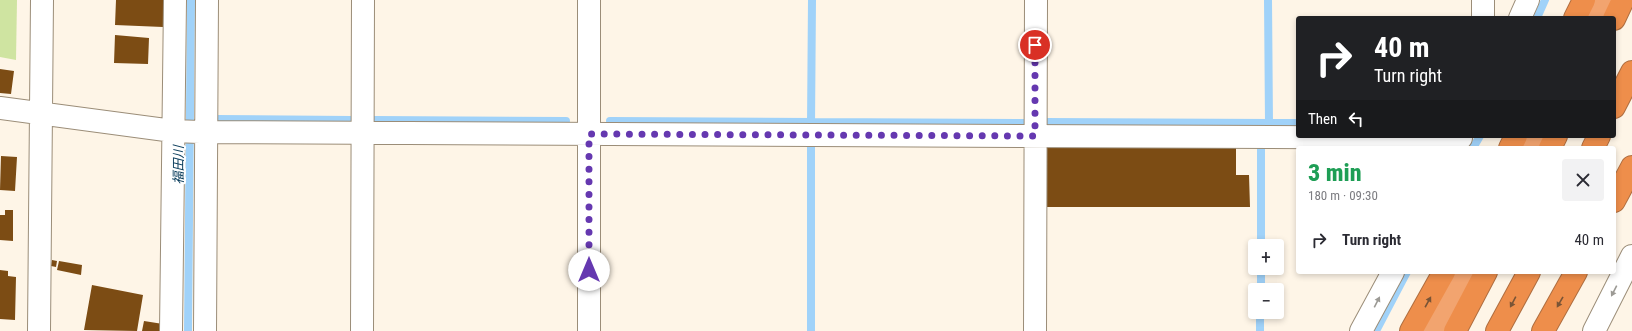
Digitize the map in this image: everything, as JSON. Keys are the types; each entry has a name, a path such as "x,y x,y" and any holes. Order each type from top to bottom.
{"highway":[{"path":"1576,16 1584,0"},
{"path":"1594,16 1602,0"},
{"path":"1615,16 1623,0"},
{"path":"1616,103 1632,72"},
{"path":"1616,197 1632,167"},
{"path":"1412,331 1443,274"},
{"path":"1433,331 1465,274"},
{"path":"1455,331 1485,274"},
{"path":"1497,331 1528,274"},
{"path":"1543,331 1575,274"}],"street":[{"path":"39,331 42,0"},
{"path":"175,0 190,132 205,331"},
{"path":"171,331 190,132 207,0"},
{"path":"362,331 363,0"},
{"path":"589,0 589,331"},
{"path":"1035,331 1036,0"},
{"path":"1483,0 1483,16"},
{"path":"1521,16 1528,0"},
{"path":"0,108 190,132 1035,136 1460,141"},
{"path":"1594,331 1632,256"},
{"path":"1361,331 1392,274"}],"green space":[{"path":"0,0 17,0 16,60 0,57"}],"building":[{"path":"116,0 164,0 163,27 115,25"},
{"path":"115,35 149,38 148,64 114,63"},
{"path":"0,69 14,71 11,94 0,93"},
{"path":"1046,146 1236,146 1236,175 1249,175 1250,207 1045,207"},
{"path":"1,156 17,157 15,191 0,190"},
{"path":"5,210 13,210 13,241 0,240 0,215 5,215"},
{"path":"52,260 57,261 56,267 51,266"},
{"path":"59,261 82,265 81,275 57,270"},
{"path":"0,270 8,271 8,276 16,277 15,320 0,319"},
{"path":"92,285 143,295 137,331 84,330"},
{"path":"144,321 163,324 162,331 142,331"}],"waterway":[{"name":"福田川","path":"188,331 191,0"},
{"path":"811,125 812,0"},
{"path":"1268,0 1269,123"},
{"path":"1538,16 1545,0"},
{"path":"216,119 351,120"},
{"path":"374,120 566,121"},
{"path":"610,121 1025,123"},
{"path":"1044,122 1296,123"},
{"path":"1474,146 1479,138"},
{"path":"811,147 811,331"},
{"path":"1261,147 1261,239"},
{"path":"1376,331 1406,274"},
{"path":"1261,275 1261,283"},
{"path":"1260,319 1260,331"}],"route":[{"path":"589,270 589,134 1035,136 1035,45"}]}
